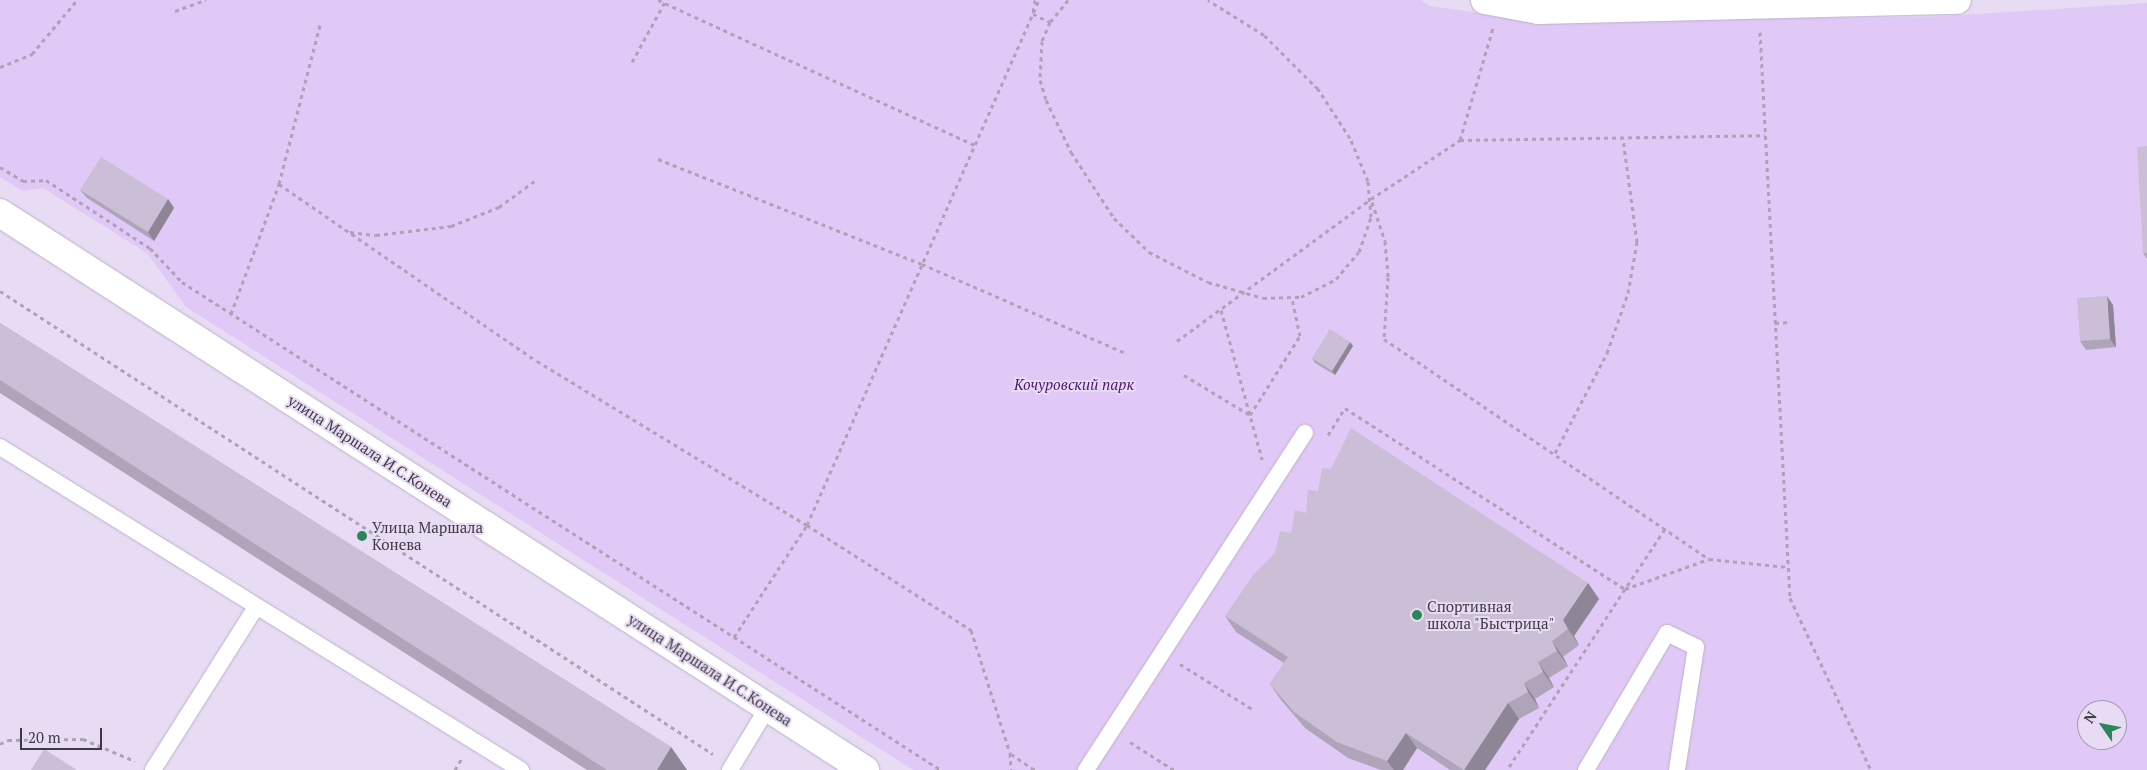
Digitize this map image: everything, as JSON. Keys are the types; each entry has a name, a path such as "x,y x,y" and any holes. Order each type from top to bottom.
{"main road":[{"path":"1485,0 1540,10 1942,1"},
{"name":"улица Маршала И.С.Конева","path":"0,213 866,770"}],"lane":[{"path":"1086,770 1305,433"},
{"path":"0,446 256,607 521,770"},
{"path":"154,770 256,607"},
{"path":"1586,770 1667,632 1696,647 1677,770"},
{"path":"731,768 768,707"}],"path":[{"path":"0,67 32,54 77,0"},
{"path":"175,11 206,0"},
{"path":"658,0 664,5 974,145"},
{"path":"632,62 666,0"},
{"path":"1033,14 1035,0"},
{"path":"734,637 807,525 1039,0"},
{"path":"1068,0 1050,22 1039,60 1046,100 1071,152 1114,218 1149,252 1172,266 1208,282 1244,294 1263,298 1292,298 1319,290 1349,266 1367,235 1371,198"},
{"path":"1208,0 1264,35 1318,89 1350,138 1368,180 1371,198 1385,241 1388,277 1384,339 1709,558"},
{"path":"1758,5 1790,598 1871,770"},
{"path":"1033,14 1050,22"},
{"path":"231,314 279,184 320,25"},
{"path":"1460,140 1494,25"},
{"path":"1177,341 1244,294 1371,198 1460,140 1765,135"},
{"path":"1554,453 1607,353 1628,293 1637,242 1623,138"},
{"path":"658,159 922,264 1126,352"},
{"path":"0,167 23,181 46,180 150,248 182,282 940,770"},
{"path":"350,232 376,235 425,230 467,221 499,208 536,180"},
{"path":"279,184 537,361 807,525 971,630 1010,754 1011,770"},
{"path":"0,291 731,768"},
{"path":"1184,375 1250,415 1300,336 1292,298"},
{"path":"1775,323 1790,322"},
{"path":"1324,441 1345,408 1625,589"},
{"path":"1507,770 1665,528"},
{"path":"1625,589 1709,558 1788,567"},
{"path":"1173,670 1184,654"},
{"path":"1123,747 1133,732"},
{"path":"0,744 8,740 83,739 154,770"},
{"path":"1128,740 1174,770"},
{"path":"1010,754 1035,770"}],"green space":[{"name":"Кочуровский парк","path":"0,0 1421,0 1430,6 1528,20 1930,17 2147,3 2147,770 913,770 186,307 147,253 43,188 23,191 0,177"}],"building":[{"path":"2147,146 2147,253 2143,253 2137,147"},
{"path":"101,157 168,199 148,232 80,190"},
{"path":"2107,296 2110,339 2080,341 2077,298"},
{"path":"0,323 671,747 657,770 607,770 0,380"},
{"path":"1330,329 1350,342 1332,371 1312,358"},
{"name":"Спортивная школа \"Быстрица\"","path":"1351,428 1588,583 1563,620 1568,629 1552,641 1557,651 1538,662 1543,672 1524,683 1528,692 1508,703 1464,770 1406,733 1387,761 1337,742 1294,712 1270,684 1288,657 1225,616 1253,575 1275,553 1280,531 1291,533 1295,510 1306,513 1308,490 1318,491 1322,468 1331,469"},
{"path":"44,749 77,770 31,770"}],"place":[{"name":"Улица Маршала Конева","path":"362,536"},
{"name":"Спортивная школа \"Быстрица\"","path":"1417,615"}]}
